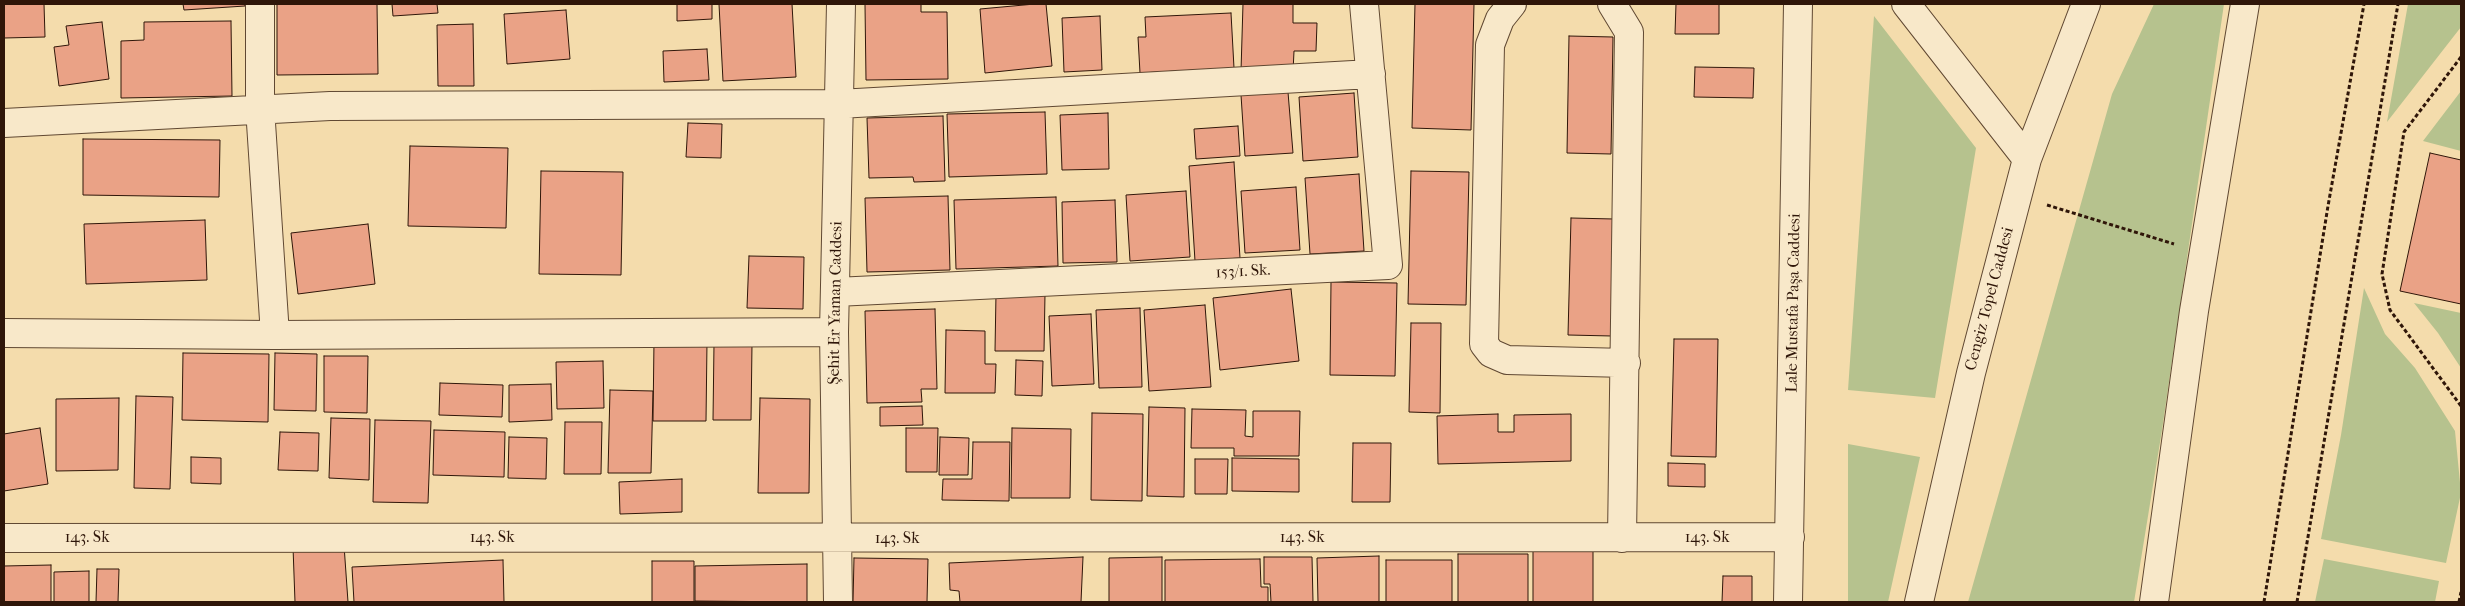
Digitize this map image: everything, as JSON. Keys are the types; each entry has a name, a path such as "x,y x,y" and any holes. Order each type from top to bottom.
{"street":[{"path":"260,4 260,108 275,335"},
{"name":"Şehit Er Yaman Caddesi","path":"838,602 835,539 834,332 841,4"},
{"name":"153/1. Sk.","path":"836,292 1388,265 1364,4"},
{"path":"1512,4 1500,19 1490,45 1484,344 1492,353 1508,360 1626,362"},
{"path":"1612,4 1629,32 1626,362 1622,538"},
{"name":"Lale Mustafa Paşa Caddesi","path":"1788,602 1798,4"},
{"path":"1906,4 2027,159"},
{"name":"Cengiz Topel Caddesi","path":"1919,602 1971,373 2027,159 2086,4"},
{"path":"2154,602 2204,253 2245,4"},
{"path":"4,124 260,108 330,106 839,104 1371,74"},
{"path":"4,333 275,335 834,332"},
{"name":"143. Sk","path":"4,538 1790,537"}],"path":[{"path":"2264,602 2326,216 2364,4"},
{"path":"2297,602 2398,4"},
{"path":"2461,57 2404,132 2382,274 2390,310 2461,406"},
{"path":"2018,196 2204,253"},
{"path":"2459,602 2461,592"}],"green space":[{"path":"2154,4 2224,4 2162,430 2134,602 1968,602 2112,94"},
{"path":"2408,4 2461,4 2461,27 2387,122"},
{"path":"1874,16 1976,148 1935,398 1848,390"},
{"path":"2461,91 2461,151 2423,141"},
{"path":"2364,288 2385,334 2415,368 2455,431 2461,493 2446,563 2321,539 2341,435"},
{"path":"2414,303 2461,313 2461,368 2438,333"},
{"path":"1848,444 1920,457 1888,602 1848,602"},
{"path":"2324,559 2439,581 2435,602 2315,602"}],"building":[{"path":"4,4 44,4 45,37 4,38"},
{"path":"183,4 245,4 245,6 184,10"},
{"path":"277,4 377,4 378,74 277,75"},
{"path":"392,4 437,4 438,13 393,16"},
{"path":"677,4 712,4 712,19 677,21"},
{"path":"719,4 792,4 796,77 723,81"},
{"path":"865,4 921,4 921,12 947,12 948,79 866,80"},
{"path":"1046,4 1052,66 985,73 980,9"},
{"path":"1243,4 1293,4 1293,23 1317,23 1316,51 1294,51 1293,72 1241,71"},
{"path":"1415,4 1474,4 1471,130 1412,128"},
{"path":"1676,4 1719,4 1719,34 1675,34"},
{"path":"566,10 570,59 507,64 504,14"},
{"path":"1231,13 1234,68 1140,73 1138,37 1146,37 1145,17"},
{"path":"1100,16 1102,70 1064,72 1062,18"},
{"path":"231,21 232,96 121,98 121,41 144,40 144,22"},
{"path":"102,22 109,79 59,86 54,47 69,45 66,26"},
{"path":"473,24 474,86 438,86 437,25"},
{"path":"1569,36 1613,37 1611,154 1567,153"},
{"path":"707,49 709,80 664,82 663,51"},
{"path":"1695,67 1754,68 1753,98 1694,97"},
{"path":"1288,92 1293,153 1245,156 1241,95"},
{"path":"1354,93 1358,157 1303,161 1299,97"},
{"path":"1045,112 1047,174 949,177 947,114"},
{"path":"1108,113 1109,169 1062,170 1060,115"},
{"path":"943,116 945,181 914,182 913,177 869,178 867,118"},
{"path":"688,123 722,124 721,158 686,157"},
{"path":"1238,126 1240,156 1196,159 1194,129"},
{"path":"83,139 220,140 219,197 83,195"},
{"path":"410,146 508,148 506,228 408,226"},
{"path":"2430,153 2461,160 2461,304 2400,291"},
{"path":"1234,162 1240,258 1195,261 1189,166"},
{"path":"541,171 623,172 621,275 539,274"},
{"path":"1411,171 1469,172 1466,305 1408,304"},
{"path":"1359,174 1364,251 1310,254 1305,178"},
{"path":"1296,187 1300,250 1245,253 1241,191"},
{"path":"1186,191 1190,257 1130,261 1126,195"},
{"path":"948,196 950,270 867,272 865,198"},
{"path":"1056,197 1058,266 956,269 954,200"},
{"path":"1115,200 1117,262 1063,263 1062,202"},
{"path":"1571,218 1614,219 1612,336 1568,335"},
{"path":"205,220 207,280 86,284 84,224"},
{"path":"368,224 375,284 298,294 291,233"},
{"path":"749,256 804,257 803,309 747,308"},
{"path":"1331,282 1397,283 1395,376 1330,375"},
{"path":"1291,289 1299,361 1220,370 1213,298"},
{"path":"996,294 1045,294 1044,351 995,351"},
{"path":"1205,305 1211,387 1149,391 1144,310"},
{"path":"1140,308 1142,387 1099,388 1096,310"},
{"path":"935,309 937,389 921,389 922,402 867,403 865,311"},
{"path":"1091,314 1094,384 1052,386 1049,316"},
{"path":"1411,323 1441,323 1440,413 1409,412"},
{"path":"946,330 985,331 985,364 996,364 995,393 945,393"},
{"path":"1674,339 1718,339 1716,457 1671,456"},
{"path":"654,341 707,342 706,421 653,421"},
{"path":"714,344 752,344 751,420 713,420"},
{"path":"183,353 269,354 268,422 182,420"},
{"path":"275,353 317,354 316,411 274,410"},
{"path":"324,356 368,356 367,413 324,412"},
{"path":"1016,360 1043,361 1042,396 1015,395"},
{"path":"603,361 604,408 557,409 556,362"},
{"path":"440,383 503,385 502,417 439,415"},
{"path":"551,384 552,420 509,422 509,385"},
{"path":"610,390 653,391 651,473 608,473"},
{"path":"136,396 173,397 170,489 134,488"},
{"path":"119,398 118,470 56,471 56,399"},
{"path":"760,398 810,399 809,493 758,493"},
{"path":"922,406 923,425 880,426 880,407"},
{"path":"1149,407 1185,408 1184,497 1147,496"},
{"path":"1192,409 1246,410 1245,436 1253,437 1253,411 1300,411 1299,456 1234,456 1234,448 1191,448"},
{"path":"1092,413 1143,414 1142,501 1091,500"},
{"path":"1498,414 1498,432 1514,432 1514,415 1571,414 1571,461 1438,464 1437,416"},
{"path":"331,418 370,419 369,480 329,478"},
{"path":"375,420 431,421 428,503 373,502"},
{"path":"565,422 602,422 601,474 564,474"},
{"path":"40,428 48,484 4,491 4,434"},
{"path":"906,428 938,428 937,472 906,472"},
{"path":"1012,428 1071,429 1070,498 1011,498"},
{"path":"434,430 505,432 504,477 433,475"},
{"path":"280,432 319,433 318,471 278,470"},
{"path":"509,437 547,438 546,479 508,478"},
{"path":"940,437 969,438 968,475 939,475"},
{"path":"973,442 1010,442 1009,501 942,500 943,479 972,479"},
{"path":"1353,443 1391,443 1390,502 1352,502"},
{"path":"191,457 221,458 221,484 191,483"},
{"path":"1232,458 1299,459 1299,492 1232,491"},
{"path":"1195,459 1228,459 1227,494 1195,494"},
{"path":"1668,463 1705,464 1705,487 1668,486"},
{"path":"682,479 682,512 620,514 619,482"},
{"path":"344,545 348,602 295,602 293,547"},
{"path":"1593,548 1593,602 1533,602 1533,549"},
{"path":"1458,554 1528,554 1528,602 1458,602"},
{"path":"1379,556 1379,602 1318,602 1317,558"},
{"path":"1083,557 1081,602 960,602 959,591 950,590 949,563"},
{"path":"1162,557 1162,602 1109,602 1109,558"},
{"path":"1264,557 1312,557 1313,602 1271,602 1270,584 1264,584"},
{"path":"854,558 928,559 927,602 853,602"},
{"path":"1260,559 1261,587 1268,587 1268,602 1165,602 1165,560"},
{"path":"503,560 504,602 354,602 352,567"},
{"path":"1386,560 1452,560 1452,602 1386,602"},
{"path":"652,561 694,561 694,602 652,602"},
{"path":"807,564 807,602 695,601 695,566"},
{"path":"51,565 51,602 4,602 4,566"},
{"path":"97,569 119,569 118,602 96,602"},
{"path":"89,571 89,602 54,602 54,572"},
{"path":"1723,576 1752,576 1752,602 1722,602"}]}
